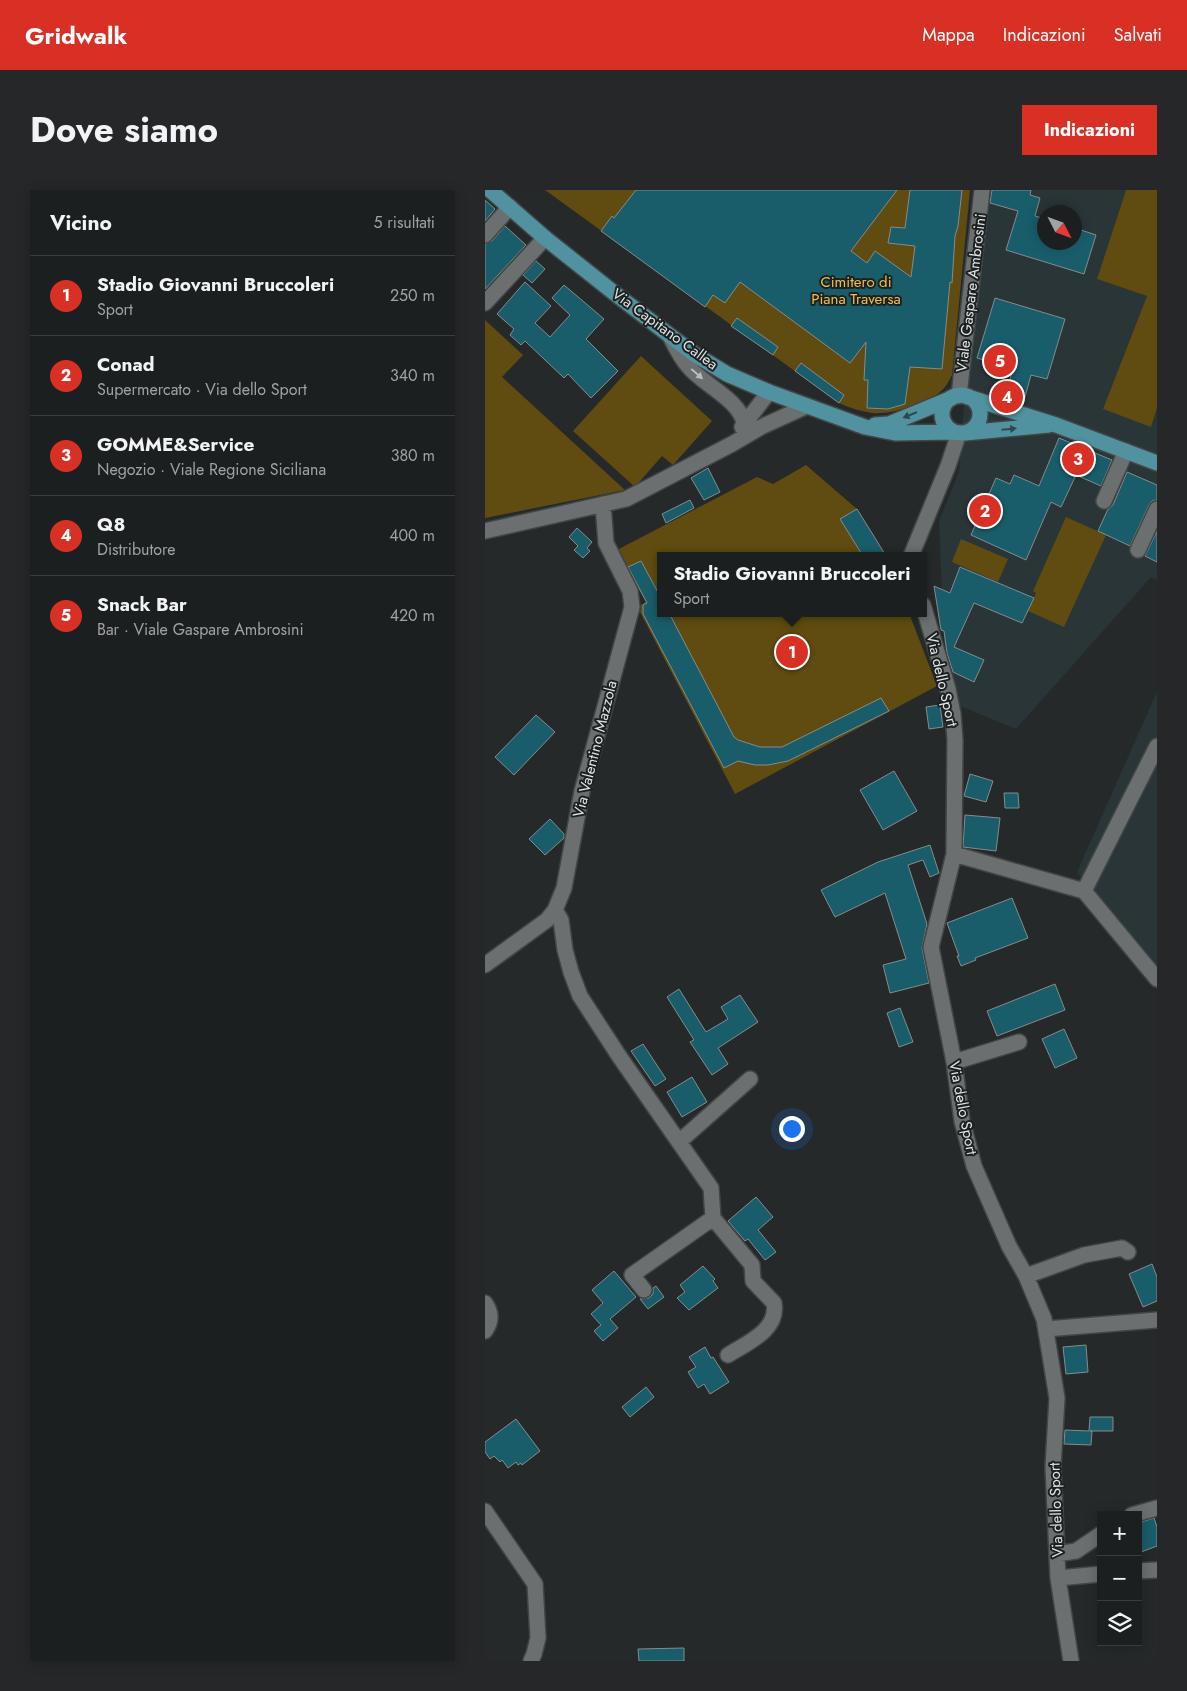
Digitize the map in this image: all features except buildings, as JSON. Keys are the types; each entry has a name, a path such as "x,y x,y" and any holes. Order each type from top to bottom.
{"main road":[{"name":"Via Capitano Callea","path":"490,190 545,238 694,354 727,374 769,392 865,427 895,432 958,433 1056,425"},
{"path":"959,396 975,402 978,407 979,419 972,429 958,433 945,425 942,415 945,404 959,396"},
{"path":"865,427 889,424 959,396 1056,425 1157,463"}],"street":[{"name":"Viale Gaspare Ambrosini","path":"959,396 982,190"},
{"path":"485,234 510,207"},
{"path":"485,304 545,238"},
{"path":"669,335 688,366 742,415 744,423"},
{"path":"733,444 744,423 769,392"},
{"path":"761,427 770,404 769,392"},
{"path":"485,530 634,496 733,444 761,427 807,406"},
{"path":"913,552 948,466 958,433"},
{"path":"1104,501 1126,452"},
{"name":"Via Valentino Mazzola","path":"485,965 547,920 555,910 564,888 582,792 632,607 630,591 605,543 603,504"},
{"path":"1138,550 1157,509"},
{"name":"Via dello Sport","path":"927,617 948,689 953,714 955,740 954,854 931,947 954,1062 962,1121 974,1166 1009,1246 1026,1276 1044,1319 1057,1398 1053,1467 1058,1578 1071,1661"},
{"path":"1085,891 1157,746"},
{"path":"954,854 1085,891 1157,979"},
{"path":"555,910 561,920 565,950 580,996 619,1056 711,1188 713,1218 752,1264 753,1281 774,1303 774,1316 767,1328 729,1355"},
{"path":"954,1062 1019,1042"},
{"path":"679,1142 751,1079"},
{"path":"644,1290 632,1274 713,1218"},
{"path":"1026,1276 1084,1255 1122,1248 1128,1252"},
{"path":"485,1303 491,1315 485,1331"},
{"path":"1045,1329 1157,1320"},
{"path":"1142,1512 1157,1508"},
{"path":"485,1511 535,1584 538,1638 531,1661"},
{"path":"1057,1554 1076,1551 1097,1537"},
{"path":"1142,1571 1157,1570"},
{"path":"1058,1578 1097,1574"}],"shaded area":[{"path":"990,190 1126,190 1097,279 1147,296 1103,409 1151,426 1157,408 1157,580 1151,577 1016,729 960,706 944,642 939,521 959,472 963,417"},
{"path":"1157,692 1157,967 1077,872"}],"green space":[{"name":"Cimitero di Piana Traversa","path":"545,190 970,190 952,375 949,382 935,396 927,400 889,412 872,413 839,403"},
{"path":"1126,190 1157,190 1157,408 1151,427 1103,409 1147,296 1097,279"},
{"path":"485,320 523,355 502,377 625,490 485,518"},
{"path":"641,356 712,421 673,465 662,456 635,487 573,431"},
{"path":"806,465 857,509 884,552 657,552 657,617 911,617 937,686 735,794 640,612 641,605 646,602 617,550 757,477 773,484"},
{"path":"1066,517 1106,535 1064,627 1028,611 1036,593 1033,591"},
{"path":"961,539 1008,559 998,582 952,562"}],"place":[{"name":"Snack Bar","path":"1000,361"},
{"name":"Q8","path":"1007,397"},
{"name":"GOMME&Service","path":"1078,459"},
{"name":"Conad","path":"985,511"},
{"name":"Stadio Giovanni Bruccoleri","path":"792,652"}]}
